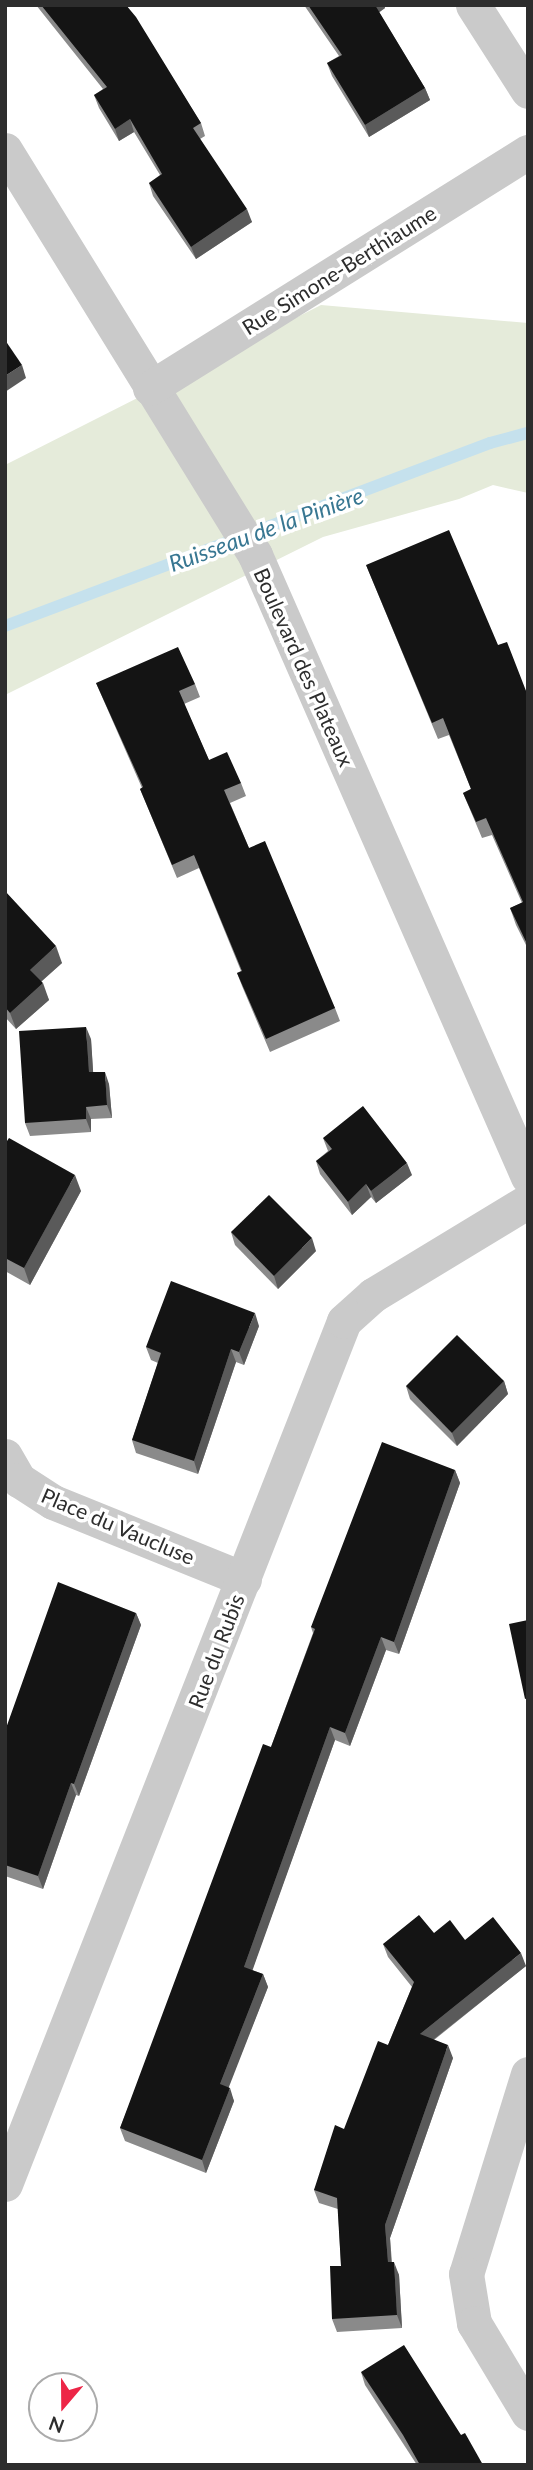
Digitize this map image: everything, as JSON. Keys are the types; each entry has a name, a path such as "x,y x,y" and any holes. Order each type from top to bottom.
{"street":[{"path":"473,5 528,91"},
{"name":"Boulevard des Plateaux","path":"5,150 149,388 255,555 528,1177"},
{"name":"Rue Simone-Berthiaume","path":"149,388 528,152"},
{"name":"Rue du Rubis","path":"5,2184 344,1321 373,1295 528,1201"},
{"name":"Place du Vaucluse","path":"5,1456 19,1479 53,1502 244,1579"},
{"path":"528,2074 466,2274 474,2323 528,2413"}],"green space":[{"path":"321,305 528,323 528,493 493,485 459,499 323,537 5,695 5,465"}],"building":[{"path":"41,5 126,5 201,123 193,128 247,209 191,247 149,183 162,174 130,119 115,129 94,95 107,87"},
{"path":"308,5 375,5 425,88 365,125 327,63 342,55"},
{"path":"5,340 22,365 5,376"},
{"path":"449,530 498,645 507,642 528,696 528,946 510,908 523,902 486,818 476,822 463,793 471,789 443,718 432,723 366,565"},
{"path":"178,647 195,684 179,691 209,760 227,752 241,783 224,790 249,848 265,841 335,1008 266,1039 237,973 242,971 194,855 172,865 140,789 143,787 96,683"},
{"path":"5,891 56,946 30,970 43,983 10,1013 5,1007"},
{"path":"86,1027 89,1072 105,1072 107,1105 86,1107 86,1119 25,1123 19,1031"},
{"path":"363,1106 407,1163 371,1191 366,1184 348,1202 316,1161 332,1149 323,1138"},
{"path":"9,1138 75,1175 24,1268 5,1258 5,1144"},
{"path":"269,1195 312,1238 274,1276 231,1232"},
{"path":"171,1281 255,1313 239,1352 231,1349 194,1461 132,1440 161,1353 146,1347"},
{"path":"457,1335 504,1381 452,1433 406,1386"},
{"path":"382,1442 455,1470 394,1642 381,1637 345,1733 330,1727 244,1967 263,1974 220,2084 230,2088 202,2160 120,2128 263,1744 271,1747 315,1629 311,1627"},
{"path":"58,1582 136,1613 38,1876 5,1865 5,1731"},
{"path":"528,1620 528,1698 525,1699 509,1624"},
{"path":"419,1915 434,1933 450,1920 465,1940 493,1917 521,1953 420,2034 448,2045 385,2225 388,2262 394,2262 397,2315 332,2319 330,2266 341,2266 337,2198 314,2190 335,2125 344,2129 378,2041 388,2045 414,1982 383,1944"},
{"path":"404,2345 461,2435 465,2433 483,2465 420,2465 361,2372"}],"waterway":[{"name":"Ruisseau de la Pinière","path":"5,626 490,443 528,433"}]}
